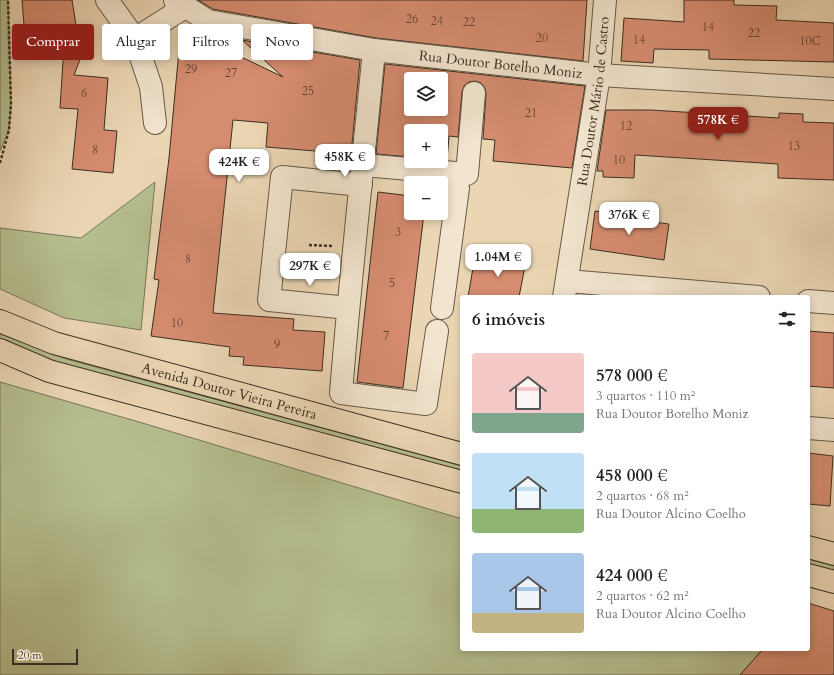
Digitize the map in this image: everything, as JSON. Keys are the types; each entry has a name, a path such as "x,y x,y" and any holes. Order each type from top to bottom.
{"main road":[{"name":"Avenida Doutor Vieira Pereira","path":"0,321 54,343 460,453"},
{"name":"Avenida Doutor Vieira Pereira","path":"0,350 49,371 460,481"},
{"path":"810,548 834,554"},
{"path":"810,576 834,582"}],"street":[{"path":"107,0 124,24"},
{"name":"Rua Doutor Mário de Castro","path":"566,289 599,75 605,0"},
{"path":"154,24 180,3"},
{"name":"Rua Doutor Botelho Moniz","path":"180,3 208,21 374,50 599,75 834,89"},
{"path":"374,50 341,393 426,404 437,330"},
{"path":"142,60 151,87 155,123"},
{"path":"348,308 269,300 282,177 467,174 474,93"},
{"path":"362,176 404,181"},
{"path":"442,308 458,188 448,187"},
{"path":"566,289 705,295"},
{"path":"810,301 834,303"},
{"path":"810,428 834,430"}],"path":[{"path":"0,163 9,130 11,104 8,0"}],"green space":[{"path":"0,0 8,0 11,104 9,130 0,151"},
{"path":"155,182 141,330 64,318 0,289 0,228 81,238"},
{"path":"0,334 66,359 460,465 460,471 63,364 0,341"},
{"path":"0,382 460,518 460,651 761,651 740,675 0,675"},
{"path":"810,560 834,566 834,573 810,567"}],"building":[{"path":"22,0 72,0 76,24 24,24"},
{"path":"198,0 587,0 583,61 376,38 313,27 313,24 297,24 213,9"},
{"path":"684,0 734,0 734,5 777,6 776,20 834,23 834,62 709,59 709,50 654,49 653,63 621,61 624,18 684,22"},
{"path":"243,41 251,42 251,48"},
{"path":"313,52 360,60 351,154 266,147 268,123 233,120 213,313 294,319 293,330 325,332 322,371 243,365 244,357 229,356 230,347 151,336 159,280 154,279 169,158 178,60 243,60 243,58 283,77 264,60 313,60"},
{"path":"63,60 80,60 74,75 108,78 104,130 117,131 113,173 72,169 78,109 60,108"},
{"path":"385,64 585,86 572,168 493,161 495,140 483,139 486,94 485,88 481,83 475,81 469,82 464,86 462,92 458,137 449,136 448,148 448,124 404,124 404,156 376,154"},
{"path":"606,110 651,110 779,118 779,113 803,114 803,122 834,123 834,180 778,178 778,164 635,155 634,178 603,177 603,171 597,171"},
{"path":"378,192 404,195 404,220 423,220 403,388 357,382"},
{"path":"595,211 622,215 622,218 669,224 664,260 590,249"},
{"path":"486,255 526,261 519,295 468,295 473,268 484,269"},
{"path":"810,331 834,333 834,388 810,386"},
{"path":"810,453 833,456 830,506 810,504"},
{"path":"810,604 834,611 834,675 740,675 761,651 810,651"}]}
